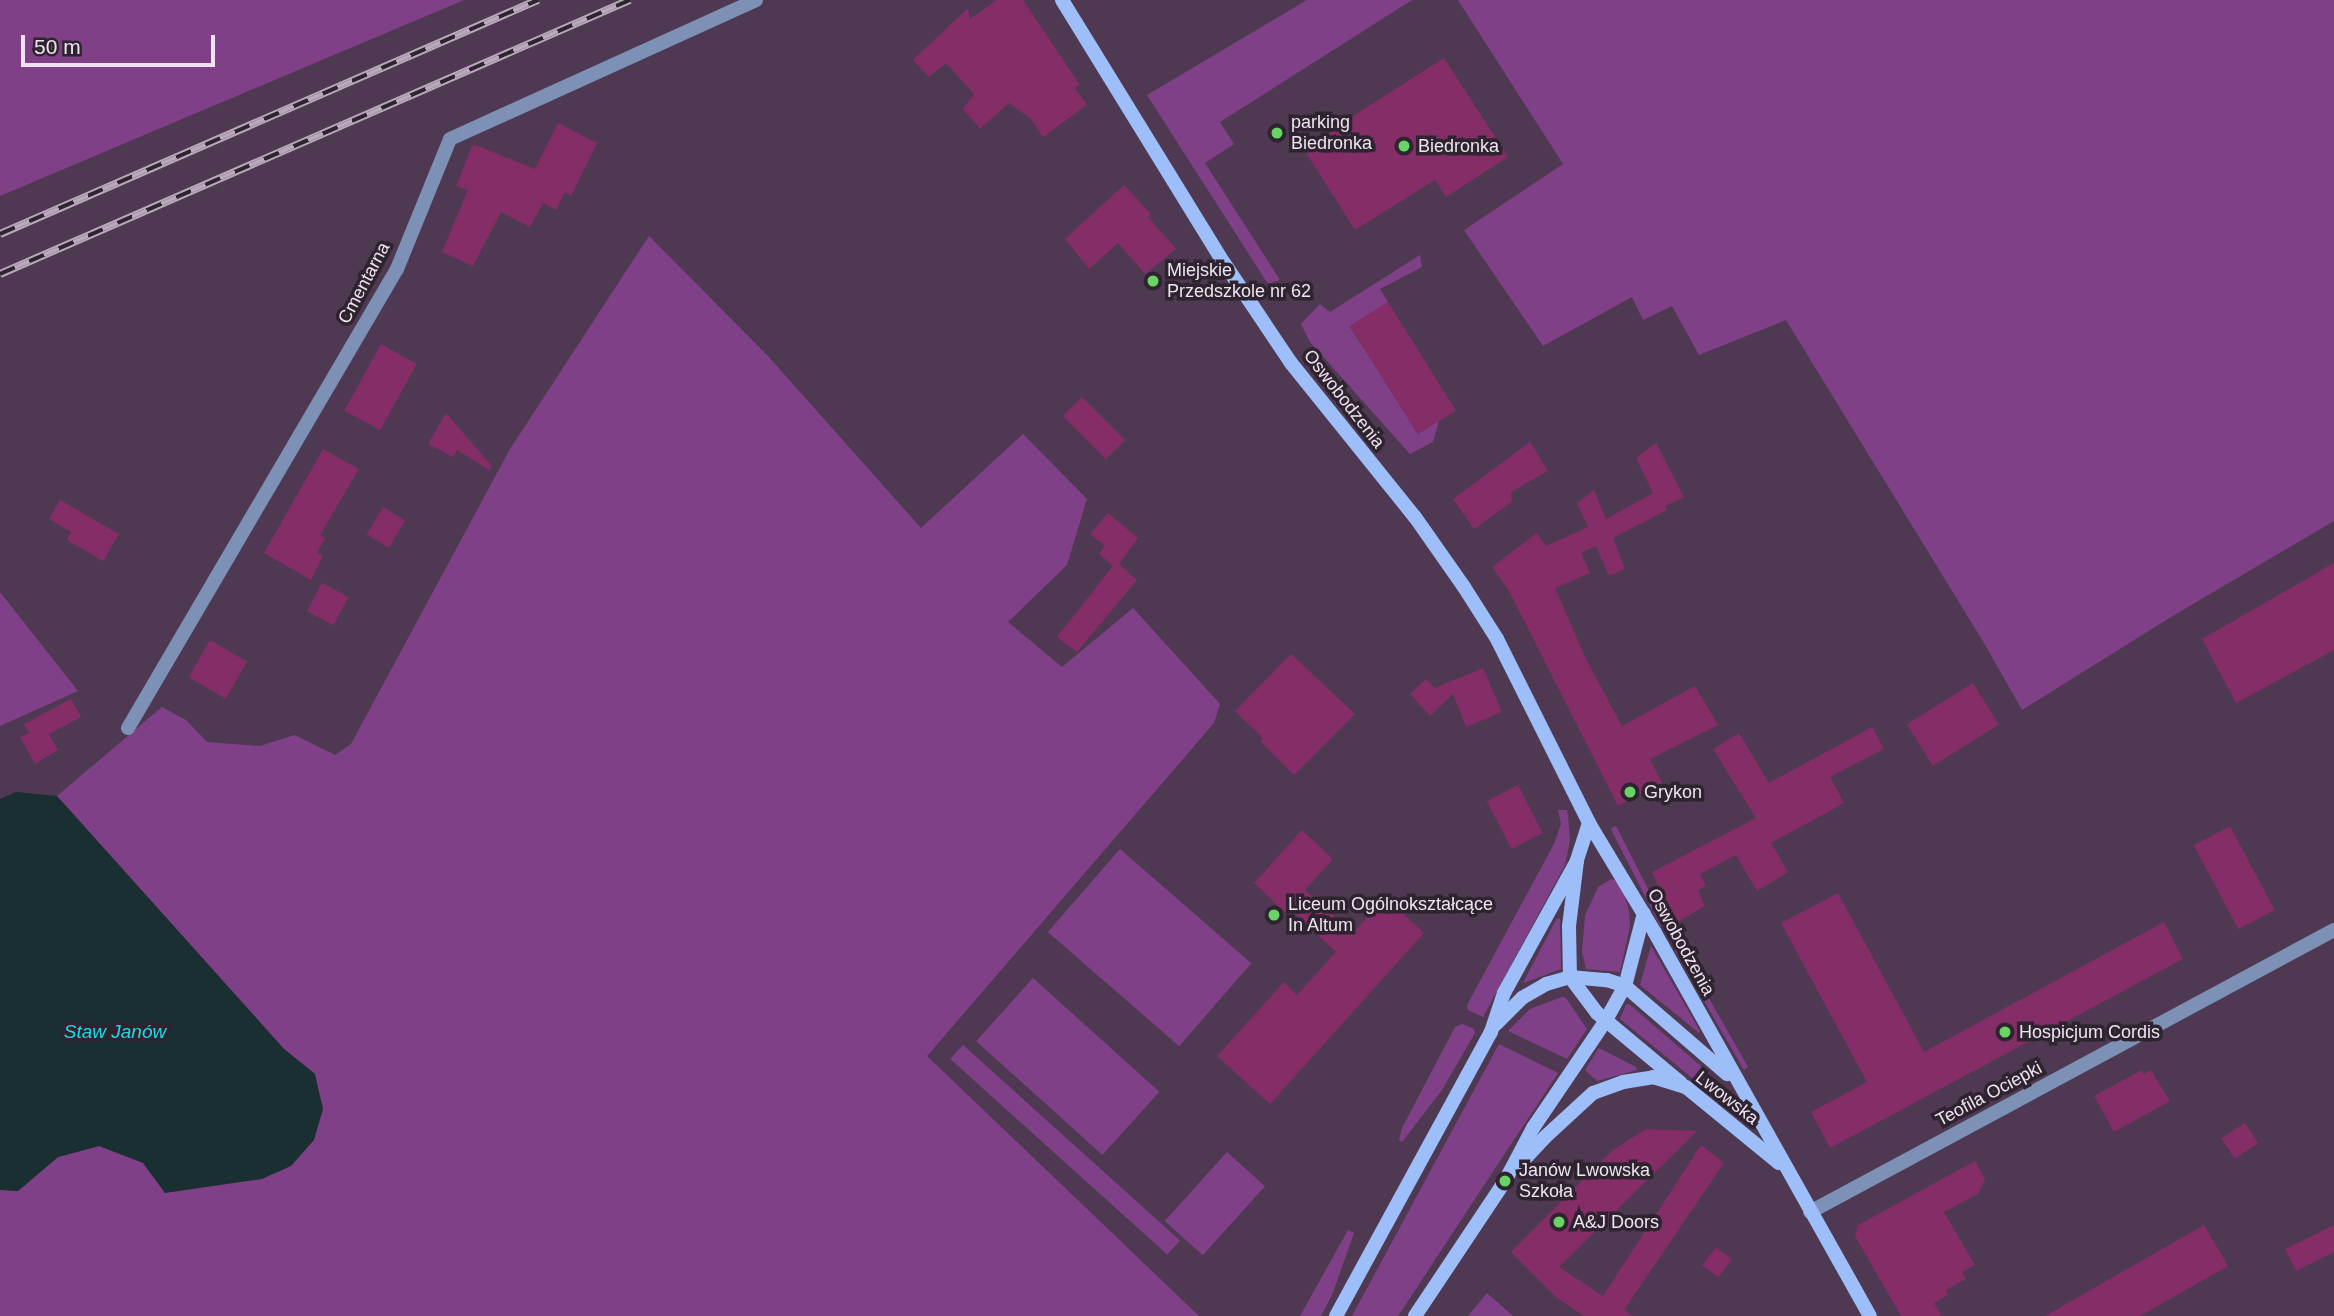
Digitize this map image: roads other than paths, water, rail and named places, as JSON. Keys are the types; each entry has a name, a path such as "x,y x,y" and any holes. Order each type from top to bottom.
{"street":[{"name":"Cmentarna","path":"128,728 397,269 450,139 756,0"},
{"name":"Oswobodzenia","path":"1062,0 1224,263 1291,363 1415,517 1497,639 1589,823 1644,913 1736,1082 1870,1316"},
{"path":"1589,823 1577,861 1569,926 1570,977 1587,1002 1686,1087"},
{"path":"1336,1316 1493,1027 1504,993 1577,861"},
{"name":"Lwowska","path":"1415,1316 1505,1181 1533,1128 1606,1020 1625,986 1644,913"},
{"name":"Teofila Ociepki","path":"1810,1212 2334,930"},
{"path":"1493,1027 1522,998 1546,984 1570,977 1607,980 1625,986"},
{"name":"Oswobodzenia","path":"1625,986 1736,1082"},
{"name":"Lwowska","path":"1505,1181 1544,1138 1593,1093 1623,1082 1653,1077 1686,1087 1787,1170"}],"water":[{"name":"Staw Janów","path":"16,792 57,796 284,1049 315,1074 323,1109 314,1140 291,1166 262,1179 165,1193 143,1163 99,1146 58,1157 18,1191 0,1190 0,799"}],"railway":[{"path":"0,234 538,0"},
{"path":"0,274 630,0"}],"place":[{"name":"parking Biedronka","path":"1277,133"},
{"name":"Biedronka","path":"1404,146"},
{"name":"Miejskie Przedszkole nr 62","path":"1153,281"},
{"name":"Grykon","path":"1630,792"},
{"name":"Liceum Ogólnokształcące In Altum","path":"1274,915"},
{"name":"Hospicjum Cordis","path":"2005,1032"},
{"name":"Janów Lwowska Szkoła","path":"1505,1181"},
{"name":"A&J Doors","path":"1559,1222"}]}
